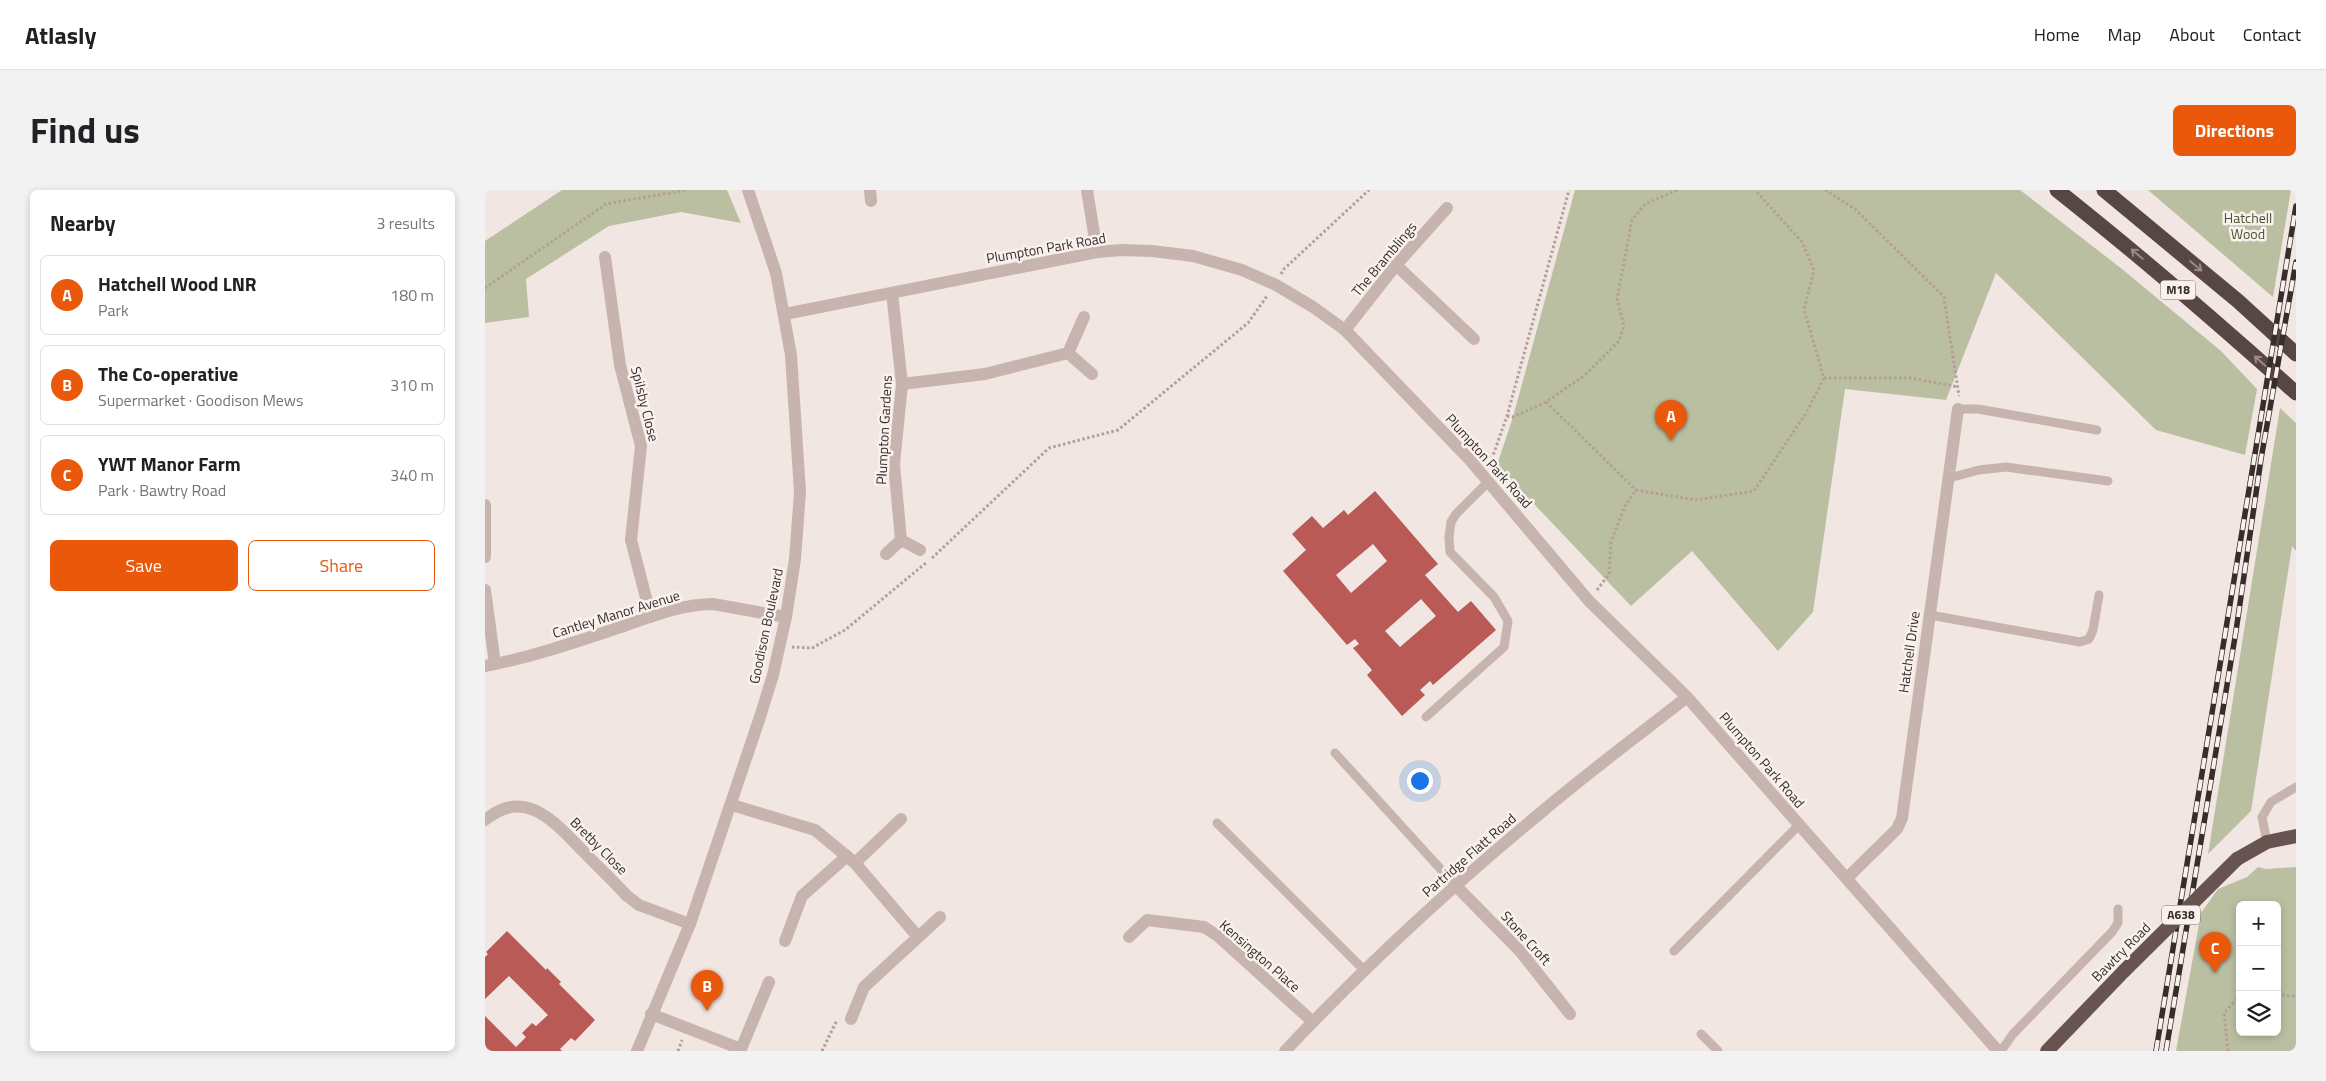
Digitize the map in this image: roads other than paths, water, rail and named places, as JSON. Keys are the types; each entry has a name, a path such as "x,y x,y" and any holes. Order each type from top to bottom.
{"highway":[{"name":"M18","path":"2057,190 2159,273 2296,393"},
{"name":"M18","path":"2104,190 2238,301 2296,354"},
{"name":"Bawtry Road","path":"2047,1051 2237,859 2267,842 2296,836"}],"street":[{"name":"Goodison Boulevard","path":"637,1051 690,924 732,805 773,675 786,617 795,559 800,492 791,355 776,273 748,190"},
{"path":"1087,190 1097,252"},
{"name":"The Bramblings","path":"1345,330 1396,265 1447,208"},
{"name":"Plumpton Park Road","path":"785,314 1097,252 1152,251 1193,256 1242,270 1276,285 1313,307 1345,330 1486,478 1589,601 1687,697 1999,1051"},
{"name":"Spilsby Close","path":"605,257 620,365 641,446 631,540 651,616"},
{"path":"1396,265 1474,338"},
{"name":"Plumpton Gardens","path":"892,293 903,384 894,464 901,540"},
{"path":"1068,353 1084,317"},
{"path":"903,384 985,374 1068,353"},
{"path":"1068,353 1091,374"},
{"name":"Hatchell Drive","path":"1847,878 1897,829 1902,818 1958,409"},
{"path":"485,505 485,558"},
{"path":"886,554 901,540 920,550"},
{"path":"485,590 490,665"},
{"name":"Cantley Manor Avenue","path":"490,665 532,656 651,616 701,604 713,604 786,617"},
{"name":"Partridge Flatt Road","path":"1285,1051 1364,970 1456,886 1544,810 1687,697"},
{"path":"732,805 815,830 851,859 918,937"},
{"name":"Bretby Close","path":"485,820 495,812 506,808 522,807 547,816 639,905 690,924"},
{"path":"785,941 802,896 901,818"},
{"name":"Stone Croft","path":"1456,886 1520,951 1570,1014"},
{"path":"851,1019 864,987 940,918"},
{"name":"Kensington Place","path":"1129,937 1147,920 1204,927 1218,936 1313,1022"},
{"path":"651,1014 740,1050 769,982"}],"lane":[{"path":"1958,409 1978,409 2097,430"},
{"path":"1949,478 1979,470 2006,467 2108,481"},
{"path":"1426,717 1504,647 1507,621 1494,597 1450,552 1451,522 1486,478"},
{"path":"1930,616 2080,642 2089,639 2093,630 2099,595"},
{"path":"1335,754 1456,886"},
{"path":"2267,842 2262,817 2271,802 2296,787"},
{"path":"1217,824 1364,970"},
{"path":"1674,951 1800,824"},
{"path":"1999,1051 2013,1034 2113,932 2119,922 2118,909"},
{"path":"1701,1034 1718,1051"}],"railway":[{"path":"2156,1051 2296,206"},
{"path":"2166,1051 2236,631 2261,459 2296,262"}],"place":[{"name":"Hatchell Wood LNR","path":"1671,441"},
{"name":"YWT Manor Farm","path":"2215,973"},
{"name":"The Co-operative","path":"707,1011"}],"park label":[{"name":"Hatchell Wood","path":"2248,226"}]}
